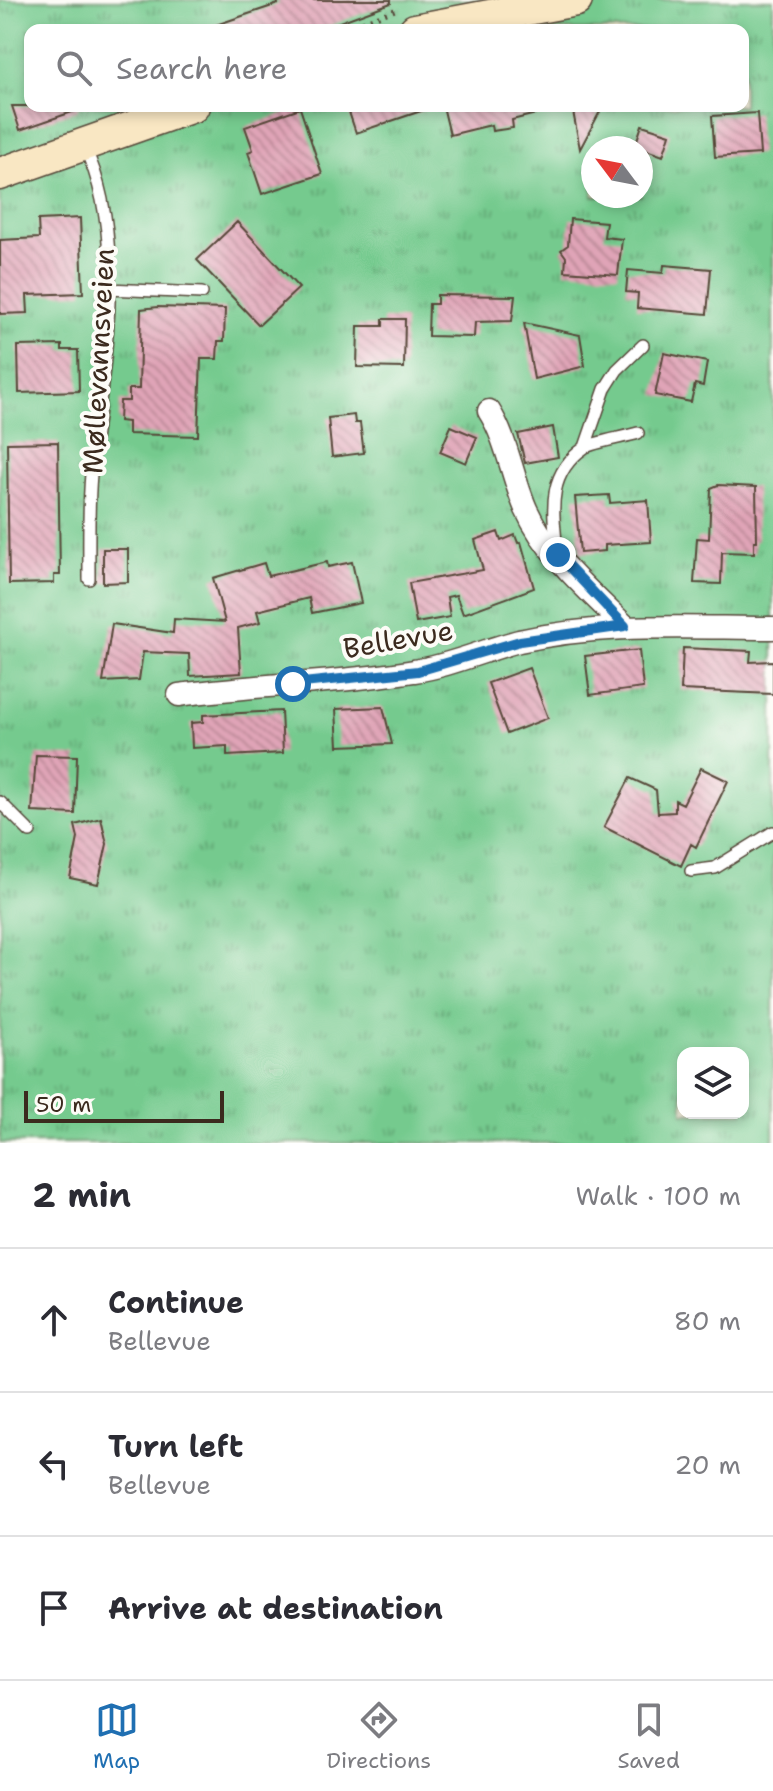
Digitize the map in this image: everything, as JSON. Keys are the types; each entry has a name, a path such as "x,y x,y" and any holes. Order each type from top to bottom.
{"main road":[{"path":"410,18 576,0"},
{"path":"0,174 177,112"}],"street":[{"path":"489,411 497,424 527,512 558,555 625,626"},
{"name":"Bellevue","path":"179,695 248,685 324,682 418,671 520,641 625,626 773,628"}],"lane":[{"name":"Møllevannsveien","path":"84,146 104,204 108,289 101,397 91,478 89,579"},
{"path":"108,289 202,293"},
{"path":"558,555 553,491 563,469 585,447 605,389 617,370 643,345"},
{"path":"585,447 638,433"},
{"path":"0,802 30,832"},
{"path":"691,871 715,868 773,832"}],"path":[{"path":"375,24 410,18"}],"green space":[{"path":"0,0 773,0 773,1143 0,1143"}],"building":[{"path":"277,0 391,0 391,3 334,24 219,24 278,4"},
{"path":"12,106 24,106 24,112 72,112 20,130"},
{"path":"288,112 301,112 322,174 262,194 248,152 253,150 245,127"},
{"path":"349,112 418,112 356,133"},
{"path":"444,112 536,112 512,120 513,128 492,131 491,125 450,135"},
{"path":"573,112 600,112 587,136 581,136 581,147"},
{"path":"757,113 760,154 715,157 712,116"},
{"path":"642,125 670,134 663,156 653,152 653,136 638,136"},
{"path":"80,218 83,293 27,295 28,313 0,314 0,240 39,238 38,220"},
{"path":"570,219 606,222 604,237 622,239 618,275 565,271 566,257 561,250 568,245"},
{"path":"237,222 299,288 259,325 197,260"},
{"path":"664,265 711,269 707,314 637,308 638,293 626,292 628,270 663,273"},
{"path":"437,295 515,296 512,321 475,322 474,337 428,336 429,304 437,304"},
{"path":"141,309 225,309 224,341 218,341 217,359 201,359 198,436 128,434 128,422 119,421 120,401 129,401 129,389 139,389"},
{"path":"383,319 405,319 404,368 357,367 358,326 383,326"},
{"path":"524,323 580,335 585,366 534,379"},
{"path":"62,345 62,350 78,350 79,391 19,393 18,346"},
{"path":"664,353 707,362 703,386 695,384 691,402 655,395"},
{"path":"354,415 355,423 360,423 364,453 332,457 328,418"},
{"path":"451,426 477,437 466,463 440,452"},
{"path":"553,427 558,457 525,463 518,434"},
{"path":"58,442 60,575 54,575 54,583 9,584 7,443"},
{"path":"718,485 756,487 757,541 754,541 754,553 722,552 721,584 694,583 697,538 709,539 711,488"},
{"path":"609,495 610,503 648,500 651,542 605,545 605,551 580,553 575,497"},
{"path":"498,532 501,541 515,535 518,543 521,542 534,588 463,614 456,595 447,597 450,617 416,623 409,583 483,570 475,540"},
{"path":"103,549 128,549 128,582 103,583"},
{"path":"327,562 328,567 352,562 361,603 312,613 309,598 257,611 260,622 238,628 241,673 190,676 189,654 143,652 139,680 103,682 112,624 173,633 174,619 225,622 213,578 264,563 268,576"},
{"path":"683,648 751,651 750,662 773,661 773,694 681,690"},
{"path":"639,650 643,688 590,695 585,656"},
{"path":"529,668 548,718 507,734 488,683"},
{"path":"383,707 392,744 338,746 336,709"},
{"path":"281,711 283,753 227,756 227,746 192,748 191,723 203,722 203,715"},
{"path":"36,755 77,756 75,814 32,812"},
{"path":"701,768 728,781 696,847 691,844 681,866 604,827 630,778 656,790 658,813 675,812 675,800 683,804"},
{"path":"101,818 107,844 98,884 70,878 78,838 75,825"}],"route":[{"path":"293,684 418,671 520,641 625,626 558,555"}]}
